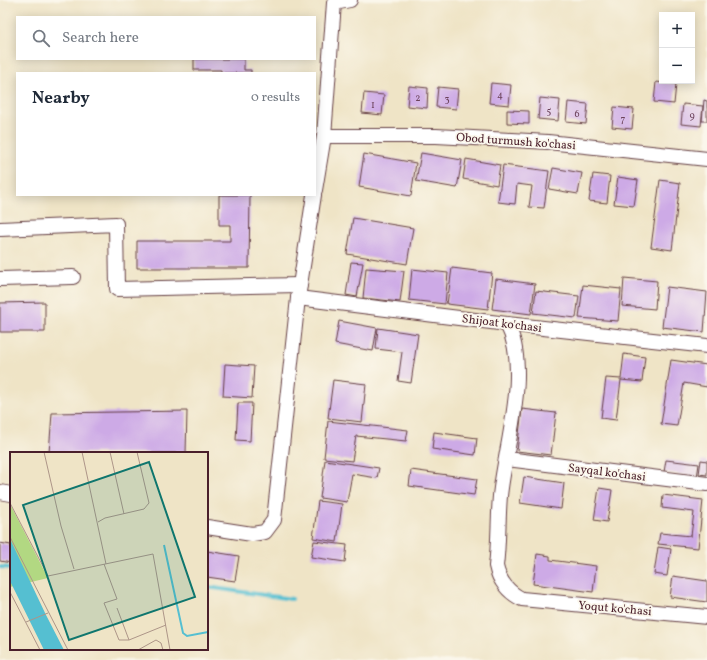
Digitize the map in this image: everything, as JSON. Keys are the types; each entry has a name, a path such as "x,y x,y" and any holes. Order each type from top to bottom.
{"street":[{"path":"316,184 324,136 334,3 350,0"},
{"name":"Obod turmush ko'chasi","path":"324,136 436,136 541,142 707,159"},
{"path":"208,527 252,534 266,532 274,520 299,291 314,196"},
{"name":"Shijoat ko'chasi","path":"0,229 116,224 117,289 299,291 507,324 707,346"},
{"path":"0,279 73,277"},
{"path":"507,324 514,341 517,366 507,459"},
{"name":"Sayqal ko'chasi","path":"507,459 707,484"},
{"name":"Yoqut ko'chasi","path":"507,459 500,495 496,566 498,576 513,595 522,599 707,616"},
{"path":"0,492 10,494"}],"building":[{"path":"194,60 244,60 244,70 251,70 251,72 221,72 221,70 194,70"},
{"path":"656,82 659,82 659,84 676,84 674,104 654,102"},
{"path":"491,83 511,85 509,105 489,103"},
{"path":"409,86 428,88 427,108 407,106"},
{"path":"438,87 458,89 456,109 436,107"},
{"path":"364,93 384,95 382,115 362,113"},
{"path":"540,98 560,100 558,121 538,119"},
{"path":"704,100 707,101 707,121 702,121"},
{"path":"568,102 588,104 586,124 566,122"},
{"path":"683,104 703,106 701,126 681,124"},
{"path":"614,107 634,109 632,129 612,127"},
{"path":"507,110 529,111 529,124 507,123"},
{"path":"421,153 462,160 457,188 416,181"},
{"path":"364,154 416,163 411,196 359,187"},
{"path":"466,159 500,165 497,185 463,179"},
{"path":"503,165 549,171 544,208 529,207 532,186 517,184 515,204 498,202"},
{"path":"553,168 582,173 578,194 549,189"},
{"path":"593,174 610,176 607,203 589,201"},
{"path":"618,177 638,180 634,206 614,204"},
{"path":"660,180 680,183 672,250 651,247"},
{"path":"219,196 250,196 249,268 137,268 137,241 230,241 230,225 219,225"},
{"path":"353,218 413,228 407,264 347,254"},
{"path":"351,262 363,263 357,297 346,295"},
{"path":"366,268 404,271 400,302 363,298"},
{"path":"452,268 492,273 488,309 447,304"},
{"path":"412,269 448,273 445,304 409,300"},
{"path":"624,278 657,281 655,309 622,306"},
{"path":"496,279 535,284 531,314 492,309"},
{"path":"583,285 621,289 618,321 579,318"},
{"path":"667,287 707,292 704,332 662,327"},
{"path":"536,291 579,296 576,318 533,313"},
{"path":"45,302 45,332 0,332 0,303"},
{"path":"339,321 377,328 373,351 335,344"},
{"path":"378,328 418,334 411,383 398,381 402,352 376,349"},
{"path":"624,354 645,357 642,382 621,380 616,420 601,418 606,378 621,379"},
{"path":"671,360 707,365 707,387 684,383 677,426 661,424"},
{"path":"225,364 254,366 252,398 223,396"},
{"path":"333,380 366,384 362,422 328,418"},
{"path":"238,403 252,403 250,441 236,440"},
{"path":"522,409 556,413 551,455 517,451"},
{"path":"187,411 186,452 49,452 52,413"},
{"path":"328,421 408,430 406,441 356,436 352,461 324,458"},
{"path":"434,432 477,438 475,455 432,449"},
{"path":"325,460 379,468 377,478 352,474 347,502 320,498"},
{"path":"666,460 699,464 697,477 664,472"},
{"path":"701,460 707,461 707,475 699,474"},
{"path":"411,470 477,479 474,495 409,486"},
{"path":"524,477 564,483 561,509 520,503"},
{"path":"599,488 612,490 607,522 594,520"},
{"path":"663,495 703,500 698,548 658,544 660,533 691,536 694,512 662,508"},
{"path":"318,501 342,504 337,542 313,538"},
{"path":"314,541 347,545 345,562 311,557"},
{"path":"0,543 10,545 10,563 0,561"},
{"path":"658,547 671,549 667,576 654,574"},
{"path":"208,551 239,556 235,581 208,577"},
{"path":"537,554 550,556 550,560 596,566 593,592 533,584"},
{"path":"673,576 707,581 707,602 670,597"}],"waterway":[{"path":"0,567 10,568"},
{"path":"208,587 292,599"}]}
